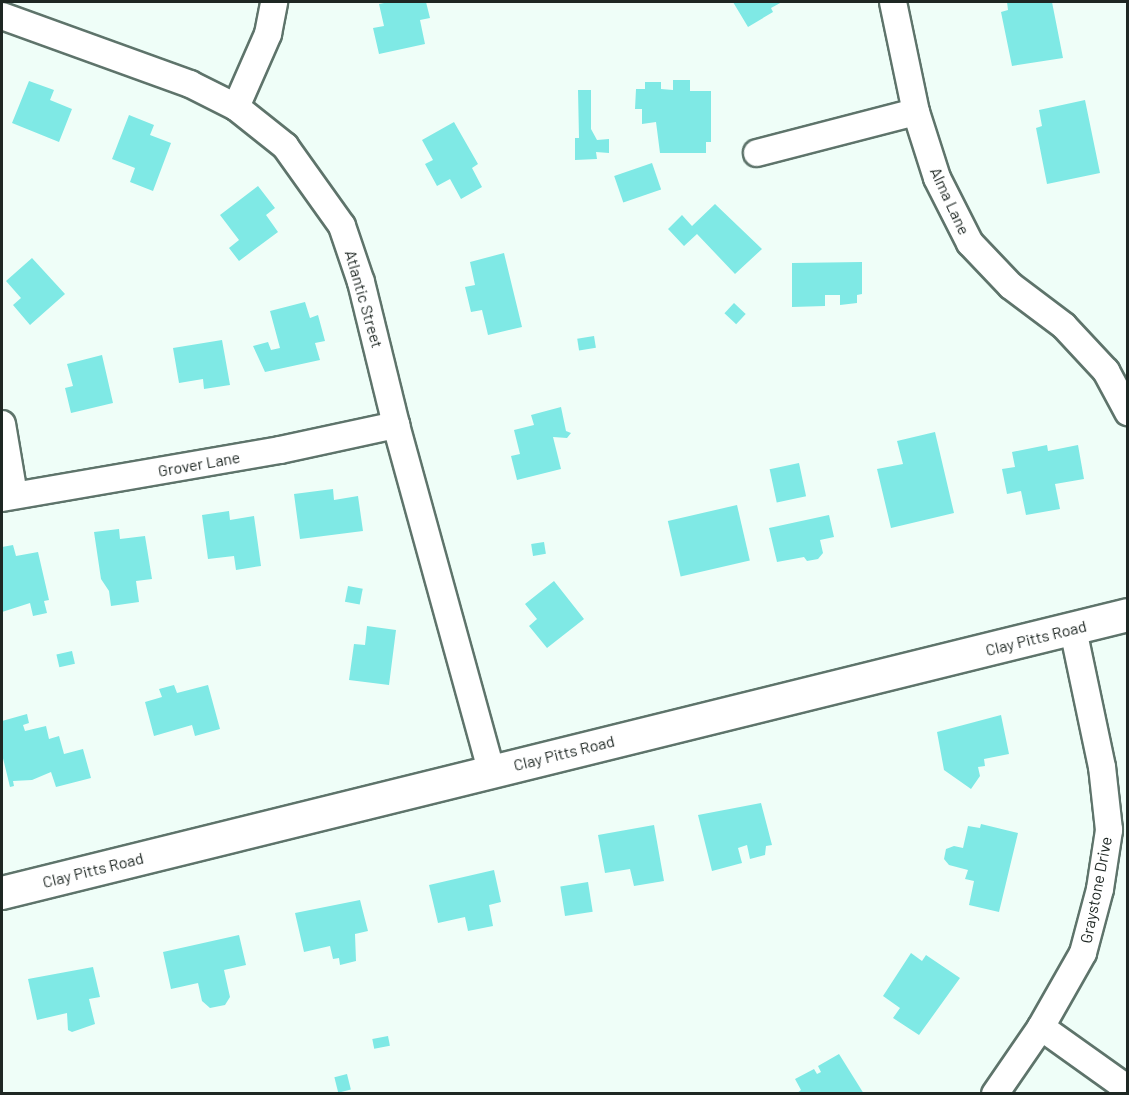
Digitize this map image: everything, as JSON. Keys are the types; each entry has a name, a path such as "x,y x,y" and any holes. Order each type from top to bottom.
{"street":[{"path":"236,107 268,34 274,2"},
{"name":"Alma Lane","path":"893,2 916,112 938,178 970,243 1011,286 1071,334 1106,371 1128,412"},
{"name":"Atlantic Street","path":"2,16 190,84 236,107 285,146 342,226 362,282 396,425 491,771"},
{"path":"757,153 916,112"},
{"path":"2,424 8,497"},
{"name":"Grover Lane","path":"8,497 280,450 396,425"},
{"name":"Clay Pitts Road","path":"2,893 1128,615"},
{"name":"Graystone Drive","path":"995,1094 1041,1028 1083,953 1100,889 1108,830 1102,767 1073,629"},
{"path":"1041,1028 1128,1089"}],"building":[{"path":"426,2 430,18 420,20 425,44 379,54 373,28 384,26 379,4"},
{"path":"733,2 782,2 771,8 773,12 748,27"},
{"path":"1007,2 1052,2 1063,58 1012,66 1001,12 1008,10"},
{"path":"673,80 690,80 690,91 711,91 711,142 706,142 706,153 660,153 656,122 642,124 642,109 635,109 636,89 645,89 645,82 661,82 661,89 673,90"},
{"path":"29,81 54,90 50,100 72,109 59,142 12,123"},
{"path":"578,90 591,90 591,129 597,140 609,139 609,153 596,152 597,159 575,160 575,138 579,138"},
{"path":"1085,100 1100,173 1047,184 1036,128 1042,126 1039,110"},
{"path":"129,115 154,125 150,135 171,143 153,191 130,182 135,168 112,159"},
{"path":"454,122 478,164 472,168 482,187 461,199 450,179 437,186 425,164 433,160 422,140"},
{"path":"652,163 661,189 623,202 614,176"},
{"path":"258,186 275,208 266,215 278,232 239,261 229,248 239,240 220,215"},
{"path":"715,204 762,249 735,274 697,234 684,246 668,229 682,215 692,226"},
{"path":"504,253 522,327 488,335 482,310 471,312 465,287 475,285 470,262"},
{"path":"32,258 65,294 30,325 13,305 21,298 6,281"},
{"path":"862,262 862,294 857,295 857,303 840,305 840,295 825,295 825,306 792,307 792,263"},
{"path":"305,302 310,318 318,315 325,341 315,343 320,360 265,372 253,346 268,342 271,350 280,348 270,311"},
{"path":"734,303 746,314 736,324 724,313"},
{"path":"594,336 596,348 579,351 577,339"},
{"path":"222,340 230,385 204,389 203,379 179,383 173,348"},
{"path":"102,355 113,403 71,413 65,388 73,386 67,364"},
{"path":"561,407 566,431 571,433 567,438 553,437 561,469 517,480 511,456 520,454 514,430 534,425 531,415"},
{"path":"935,432 954,513 891,528 877,469 903,464 897,441"},
{"path":"1047,445 1048,451 1078,445 1084,479 1055,484 1060,509 1026,515 1021,491 1007,494 1002,469 1015,467 1012,452"},
{"path":"799,463 806,496 777,502 770,469"},
{"path":"333,489 334,500 358,496 363,531 300,539 294,494"},
{"path":"737,505 750,561 681,577 668,521"},
{"path":"229,511 230,520 254,516 261,566 236,570 234,556 208,559 202,515"},
{"path":"829,515 834,537 820,540 823,553 818,559 807,561 804,557 777,562 769,528"},
{"path":"119,529 120,539 145,536 152,579 136,581 139,602 111,606 109,591 101,579 94,532"},
{"path":"544,542 546,554 533,556 531,544"},
{"path":"13,545 16,556 38,552 49,600 44,601 47,613 33,616 30,603 2,612 2,547"},
{"path":"554,581 584,619 547,648 529,626 537,619 525,604"},
{"path":"348,586 363,589 360,605 345,602"},
{"path":"367,626 396,630 389,685 349,680 354,644 365,645"},
{"path":"72,651 75,664 59,667 56,655"},
{"path":"174,685 177,693 208,685 220,729 195,736 192,725 154,736 145,702 162,697 159,689"},
{"path":"27,714 29,723 23,725 25,731 46,726 49,739 59,736 64,754 83,749 91,778 56,787 51,772 32,780 13,781 14,786 10,787 2,754 2,721"},
{"path":"1001,715 1009,754 984,759 985,766 978,767 980,776 971,789 944,770 937,732"},
{"path":"761,803 772,845 766,846 765,855 750,859 747,845 738,848 742,863 712,871 698,815"},
{"path":"981,824 1018,833 999,912 969,905 974,881 965,879 968,870 949,865 944,859 946,849 954,846 963,848 968,826 980,828"},
{"path":"654,825 664,881 634,886 630,869 605,873 598,835"},
{"path":"494,870 501,902 489,905 493,926 468,931 465,917 438,923 429,885"},
{"path":"588,882 593,912 565,916 560,886"},
{"path":"360,900 368,931 355,934 356,961 340,965 339,958 333,959 330,946 304,952 295,913"},
{"path":"239,935 246,965 224,970 230,997 225,1005 210,1008 202,1001 198,983 171,989 163,952"},
{"path":"911,953 922,961 926,955 960,978 919,1035 893,1018 900,1008 883,996"},
{"path":"93,967 100,997 89,999 95,1024 72,1032 68,1030 67,1013 37,1020 28,979"},
{"path":"388,1036 390,1046 374,1049 372,1039"},
{"path":"839,1054 864,1094 796,1094 801,1090 795,1079 814,1069 817,1074 821,1072 818,1066"},
{"path":"347,1074 351,1090 338,1093 334,1077"}]}
